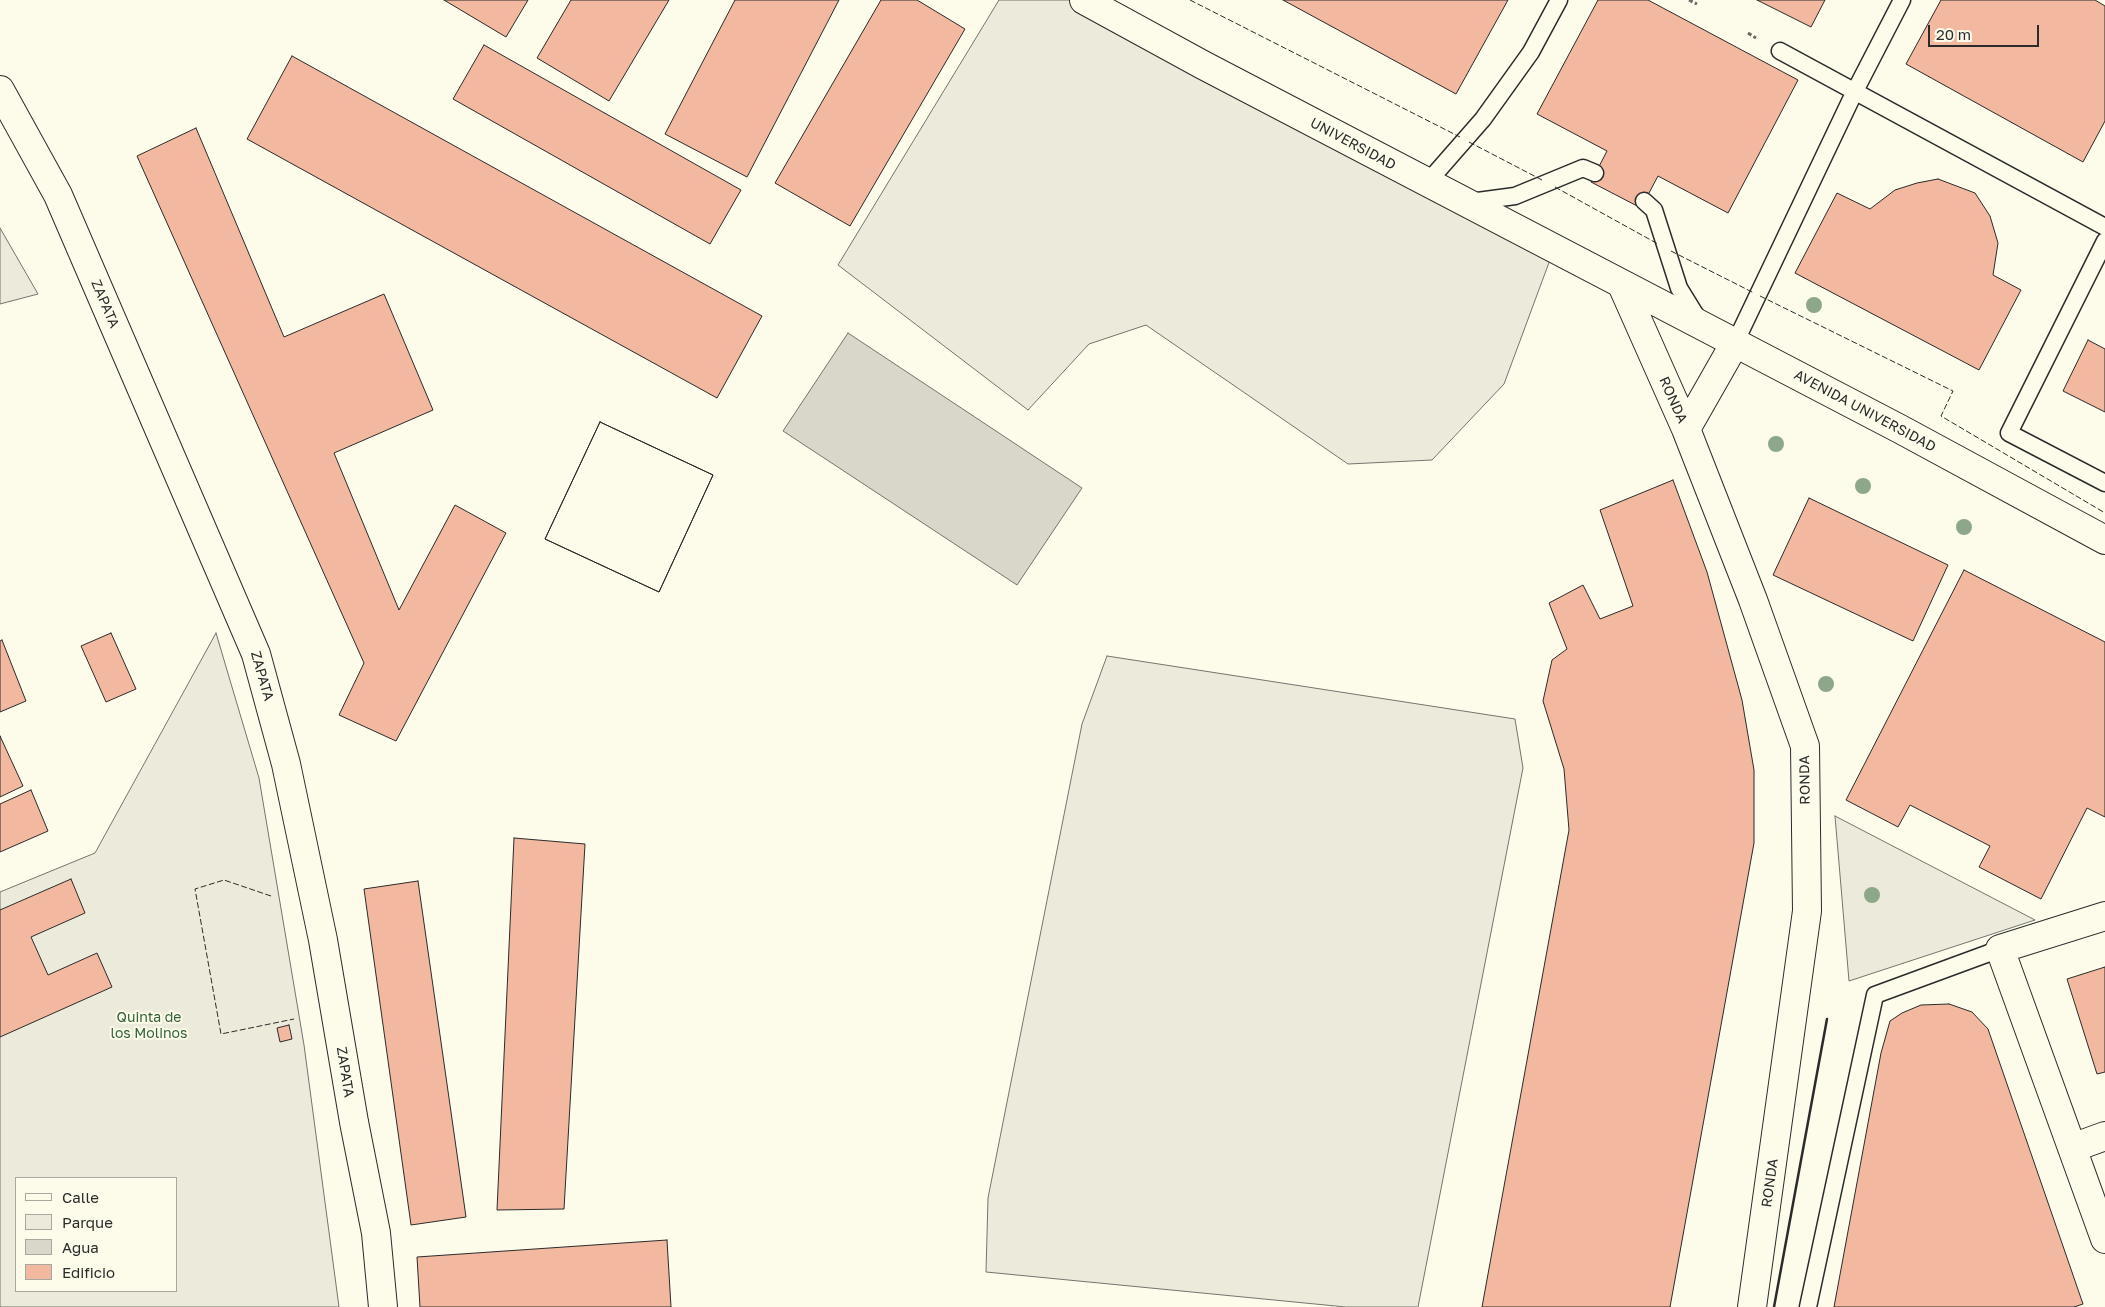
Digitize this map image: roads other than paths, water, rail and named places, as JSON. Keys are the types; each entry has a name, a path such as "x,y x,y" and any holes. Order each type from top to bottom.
{"main road":[{"name":"UNIVERSIDAD","path":"1084,0 1203,65 1622,285"},
{"name":"ZAPATA","path":"0,90 58,195 256,654 286,764 324,940 354,1122 376,1233 383,1307"},
{"name":"AVENIDA UNIVERSIDAD","path":"1622,285 1786,369 2105,540"},
{"name":"RONDA","path":"1622,285 1686,429 1753,600 1805,746 1807,912 1752,1307"},
{"path":"1686,429 1735,343"},
{"path":"1708,389 1730,374 1748,365 1786,369"},
{"path":"2105,916 2000,949 2105,1239"},
{"path":"2072,1148 2105,1136"}],"lane":[{"path":"1427,183 1483,119 1531,52 1559,0"},
{"path":"1735,343 1855,91 1902,0"},
{"path":"1780,51 2105,226"},
{"path":"1466,203 1516,196 1583,168 1596,173"},
{"path":"1644,201 1654,210 1679,288 1702,326"},
{"path":"2105,241 2009,433 2105,482"},
{"path":"1808,1307 1875,995 2000,949"}],"water":[{"path":"848,333 1082,488 1017,585 783,431"}],"park label":[{"name":"Quinta de los Molinos","path":"149,1026"}]}
